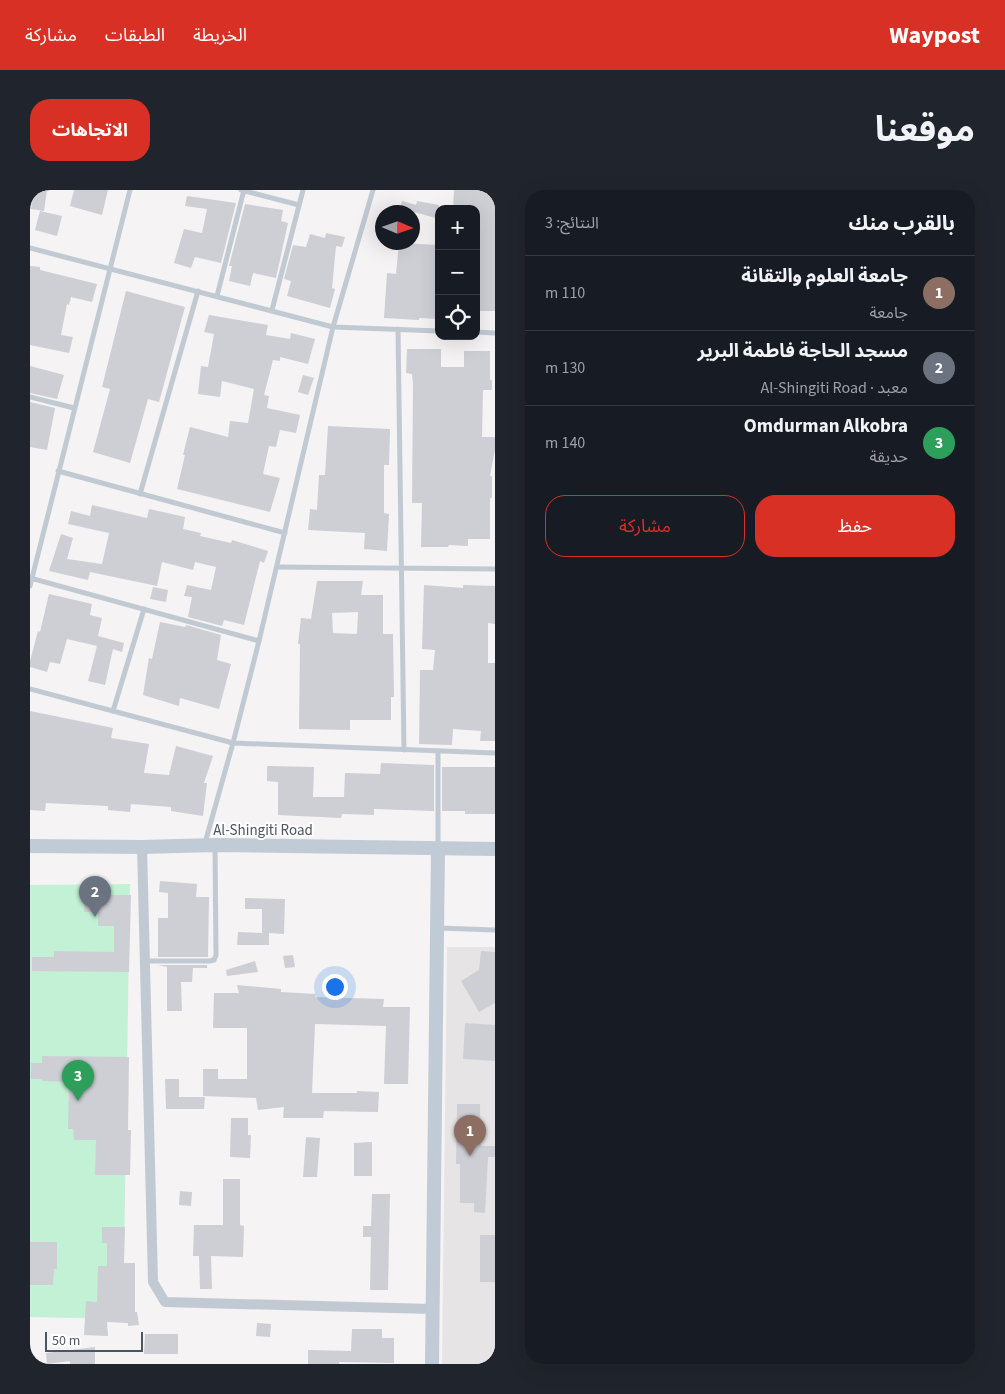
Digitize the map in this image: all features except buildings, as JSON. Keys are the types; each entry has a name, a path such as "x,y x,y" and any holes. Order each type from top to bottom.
{"street":[{"name":"Al-Shingiti Road","path":"30,846 142,848 209,845 495,848"},
{"path":"142,848 153,1282 165,1302 432,1309"},
{"path":"432,1364 438,848"}],"lane":[{"path":"30,586 130,190"},
{"path":"217,296 243,190 299,205"},
{"path":"272,310 303,190"},
{"path":"146,961 210,962 216,956 209,845 333,327 373,190"},
{"path":"30,248 333,327 435,331"},
{"path":"140,494 198,292"},
{"path":"398,329 404,750"},
{"path":"480,332 495,333"},
{"path":"30,397 74,408"},
{"path":"58,471 285,533"},
{"path":"277,567 495,569"},
{"path":"31,578 259,641"},
{"path":"113,712 144,609"},
{"path":"30,689 233,743 495,753"},
{"path":"438,751 438,848"},
{"path":"438,928 495,930"}],"shaded area":[{"path":"447,947 495,947 495,1364 442,1364"}],"green space":[{"path":"130,884 123,1319 30,1317 30,885"}],"place":[{"name":"مسجد الحاجة فاطمة البرير","path":"95,917"},
{"name":"Omdurman Alkobra","path":"78,1101"},
{"name":"جامعة العلوم والتقانة","path":"470,1156"}]}
